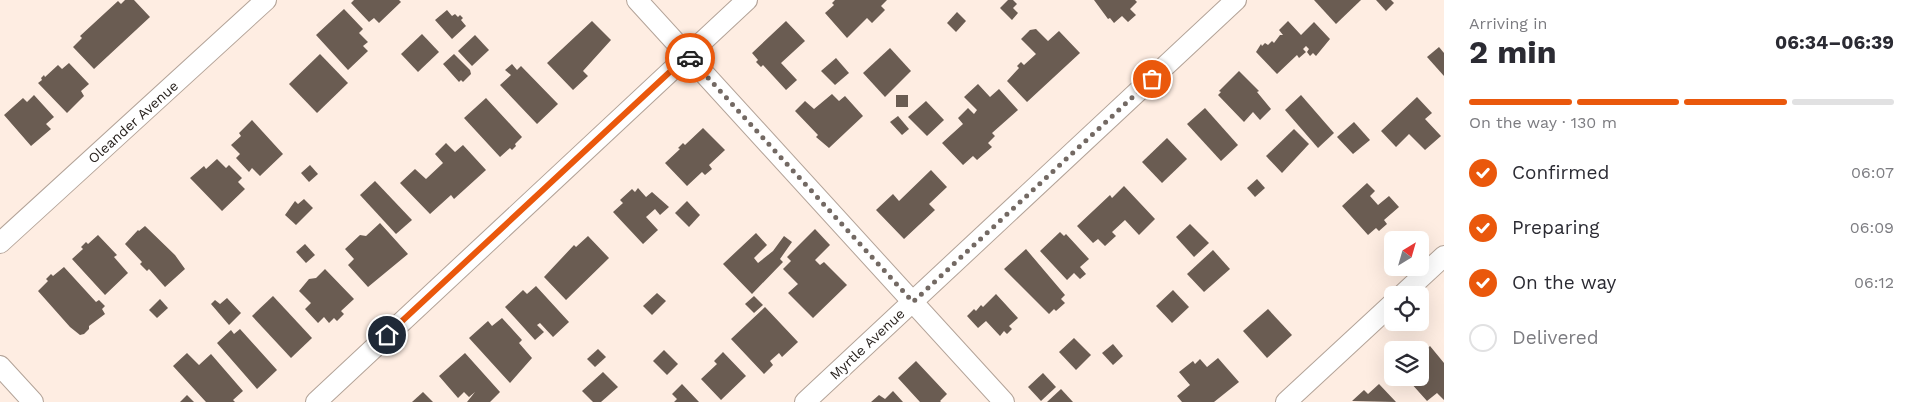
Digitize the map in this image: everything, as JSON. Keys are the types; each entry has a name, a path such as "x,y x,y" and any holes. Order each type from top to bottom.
{"street":[{"name":"Oleander Avenue","path":"0,243 266,0"},
{"path":"637,0 1004,402"},
{"path":"316,402 747,0"},
{"name":"Myrtle Avenue","path":"804,402 1236,0"},
{"path":"1412,286 1444,256"},
{"path":"1286,402 1384,311"},
{"path":"0,366 33,402"}],"building":[{"path":"125,0 134,0 150,17 94,69 73,47 82,38 80,36 118,1 121,4"},
{"path":"354,0 399,0 401,2 379,23 374,18 369,22 351,3"},
{"path":"835,0 887,0 881,6 885,10 872,23 867,18 847,38 825,13 834,5 832,3"},
{"path":"1008,0 1013,0 1017,4 1013,8 1018,13 1012,20 1000,8"},
{"path":"1094,0 1135,0 1137,2 1130,9 1136,15 1128,22 1122,16 1114,23 1110,18 1108,19"},
{"path":"1314,0 1361,0 1336,24"},
{"path":"1376,0 1391,0 1394,3 1386,11"},
{"path":"344,9 363,29 359,33 368,42 363,46 368,51 348,70 316,35"},
{"path":"447,10 452,16 455,14 458,17 460,15 463,18 461,20 466,26 452,39 435,20"},
{"path":"957,12 966,21 956,32 947,23"},
{"path":"592,21 611,40 583,71 588,76 573,90 547,63"},
{"path":"786,21 805,41 781,63 797,80 786,90 763,65 761,67 756,62 758,60 752,53"},
{"path":"1288,21 1301,35 1314,22 1330,39 1316,56 1313,53 1310,56 1307,52 1309,49 1306,46 1303,49 1306,52 1299,58 1297,55 1277,74 1256,52 1261,44 1262,46 1265,43 1268,45 1272,41 1274,43 1280,35 1283,35 1279,30"},
{"path":"1036,29 1048,41 1059,31 1080,53 1027,102 1007,81 1019,68 1017,66 1021,62 1024,65 1036,54 1021,39 1030,30"},
{"path":"422,34 439,52 418,72 401,54"},
{"path":"475,35 489,50 472,66 458,51"},
{"path":"1439,47 1444,53 1444,76 1427,57"},
{"path":"890,48 911,71 885,97 863,73"},
{"path":"320,54 348,83 317,113 289,84"},
{"path":"454,54 470,70 471,74 463,82 461,80 459,82 443,64"},
{"path":"836,58 849,73 835,85 821,71"},
{"path":"69,63 89,84 81,91 84,96 67,113 38,83 44,75 45,77 58,65 62,69"},
{"path":"512,64 517,70 521,66 558,104 537,124 500,85 511,75 505,70"},
{"path":"1239,71 1259,91 1257,92 1271,109 1260,120 1253,112 1244,122 1218,95 1221,92 1219,91"},
{"path":"978,84 990,97 999,89 1018,110 992,133 995,136 988,143 992,147 977,160 973,156 963,165 942,143 963,124 958,118 968,108 974,114 977,110 964,97"},
{"path":"832,94 839,101 845,96 863,116 829,148 816,137 818,135 795,111 805,101 814,109"},
{"path":"34,95 54,117 46,124 51,129 31,146 4,115 23,98 27,102"},
{"path":"896,95 908,95 908,107 896,107"},
{"path":"1301,95 1334,133 1318,148 1285,110"},
{"path":"1417,97 1432,113 1425,119 1441,136 1425,150 1409,134 1396,147 1381,131"},
{"path":"486,98 522,137 512,150 510,148 500,157 464,118"},
{"path":"926,101 944,120 927,136 908,117"},
{"path":"1205,108 1238,145 1221,161 1187,124"},
{"path":"898,116 909,129 902,135 890,122"},
{"path":"252,120 283,154 260,176 252,168 249,172 236,158 240,154 231,145 241,136 239,133"},
{"path":"1354,122 1370,140 1353,154 1337,137"},
{"path":"703,128 725,150 709,165 712,169 705,175 702,172 687,186 665,163 680,149 678,148 683,143 685,145"},
{"path":"1294,129 1309,144 1282,173 1266,156"},
{"path":"1167,138 1187,159 1162,183 1142,162"},
{"path":"446,143 455,152 463,145 486,170 454,199 451,195 430,214 400,183 415,169 426,179 443,163 435,154"},
{"path":"217,159 226,168 229,165 242,178 238,182 245,189 222,211 190,178 204,166 206,169"},
{"path":"310,165 318,174 309,182 301,173"},
{"path":"931,170 947,187 929,204 935,210 904,239 876,210 893,194 899,201"},
{"path":"1257,179 1265,188 1255,197 1247,188"},
{"path":"375,181 412,220 396,234 360,195"},
{"path":"1367,183 1375,191 1370,196 1378,205 1389,196 1399,207 1384,220 1387,224 1379,231 1376,228 1368,235 1342,206"},
{"path":"1124,186 1155,219 1139,235 1125,220 1112,232 1116,236 1105,246 1098,239 1093,243 1077,226 1110,195 1112,198"},
{"path":"638,188 646,197 652,192 669,207 660,215 655,209 646,217 658,230 643,244 613,212 623,203 620,200 632,189 635,192"},
{"path":"304,199 313,208 296,225 285,215 295,201 298,204"},
{"path":"687,201 700,215 689,227 675,213"},
{"path":"380,223 408,254 368,287 348,265 354,259 345,249 360,235 366,236"},
{"path":"1190,224 1209,243 1194,257 1176,237"},
{"path":"145,226 175,255 185,269 165,287 149,269 147,271 140,264 142,262 125,244 138,230"},
{"path":"815,229 830,245 815,260 820,265 824,262 847,285 813,318 788,293 798,284 783,269 791,261 787,257"},
{"path":"1060,232 1064,236 1066,234 1089,259 1080,267 1086,274 1080,279 1074,273 1067,280 1040,251"},
{"path":"756,233 767,245 754,258 758,263 773,251 784,236 792,242 780,259 783,262 752,294 723,264"},
{"path":"98,235 117,255 114,257 128,273 105,295 72,259 83,249 81,247 86,242 88,244"},
{"path":"588,236 609,258 566,300 544,277 574,245 576,247"},
{"path":"305,244 315,255 306,263 296,252"},
{"path":"1026,249 1065,295 1061,299 1065,303 1049,314 1004,269"},
{"path":"1213,250 1230,269 1204,292 1187,274"},
{"path":"64,267 96,302 99,300 105,306 102,309 105,314 89,326 89,329 84,334 80,335 70,327 38,291 48,281 46,279 51,274 53,276"},
{"path":"325,269 354,299 341,311 344,314 337,321 334,318 329,323 324,317 318,323 305,309 311,303 299,291 309,279 316,278"},
{"path":"536,286 569,322 553,337 540,323 537,325 544,332 535,340 505,307 523,290 527,294"},
{"path":"1173,290 1189,307 1172,323 1156,306"},
{"path":"657,293 666,301 652,315 643,306"},
{"path":"996,294 1018,318 1009,326 1012,329 1007,334 1004,331 1000,336 986,321 978,328 967,316 974,309 976,311 981,305 983,307"},
{"path":"273,296 312,338 291,358 252,316"},
{"path":"754,296 763,305 754,313 745,304"},
{"path":"227,298 241,313 229,325 211,304 215,300 220,304"},
{"path":"160,299 168,308 157,318 149,310"},
{"path":"765,307 798,342 782,357 779,353 770,361 773,365 764,374 731,339"},
{"path":"1268,309 1292,335 1267,358 1243,331"},
{"path":"502,318 522,340 519,343 532,358 510,383 469,338 488,321 492,326"},
{"path":"240,329 277,370 257,389 217,343 231,330 234,334"},
{"path":"1074,338 1091,355 1076,370 1059,352"},
{"path":"1113,344 1123,356 1113,365 1102,353"},
{"path":"1429,347 1444,363 1444,400 1437,393 1427,401 1414,386 1429,386"},
{"path":"598,349 606,357 595,367 587,359"},
{"path":"664,350 678,364 667,375 653,361"},
{"path":"723,352 746,376 721,400 701,379 717,364 714,361"},
{"path":"187,353 199,365 211,354 243,391 233,400 235,402 206,402 173,366"},
{"path":"465,353 500,392 490,402 467,402 475,392 469,397 464,392 458,398 439,376"},
{"path":"1218,358 1239,382 1214,402 1182,402 1177,396 1190,385 1179,372 1193,361 1195,364 1200,359 1207,367"},
{"path":"916,361 947,394 941,402 920,402 898,378"},
{"path":"603,372 618,387 601,402 593,402 582,391"},
{"path":"1043,373 1056,387 1041,401 1028,387"},
{"path":"682,384 699,402 674,402 677,399 672,394"},
{"path":"1379,384 1396,402 1352,401 1364,390 1368,394"},
{"path":"1061,389 1073,402 1047,402"},
{"path":"893,391 903,402 871,402 879,395 885,399"},
{"path":"423,392 433,402 412,402"},
{"path":"187,395 194,402 180,402"}],"way so far":[{"path":"690,58 913,302 1152,79"}],"route":[{"path":"387,335 688,55 690,58"}]}
